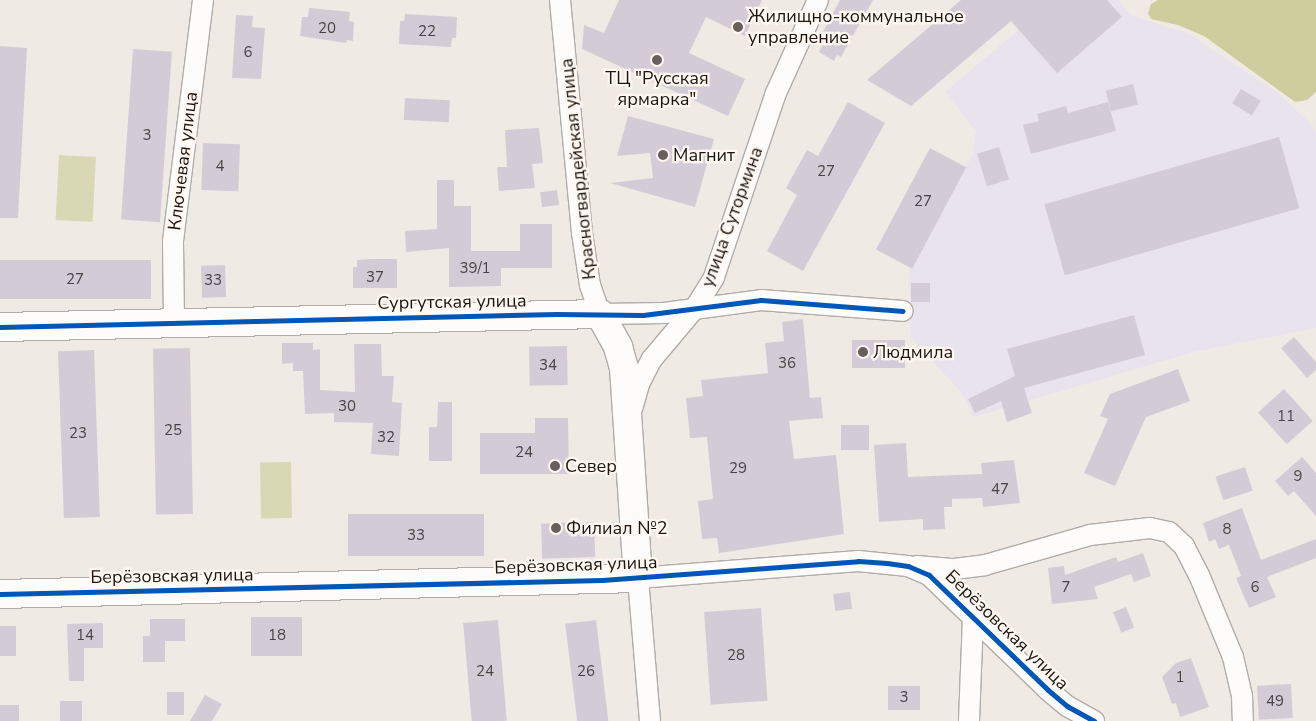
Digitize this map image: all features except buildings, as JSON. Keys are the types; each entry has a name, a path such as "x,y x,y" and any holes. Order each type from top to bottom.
{"street":[{"name":"Ключевая улица","path":"174,323 173,241 202,0"},
{"name":"Красногвардейская улица","path":"560,0 582,233 590,285 600,314 621,357 629,423 638,578 650,721"},
{"name":"улица Сутормина","path":"629,423 634,398 647,368 695,308 714,277 776,93 818,0"},
{"name":"Сургутская улица","path":"0,327 600,314 643,315 761,300 903,311"},
{"path":"908,566 954,569 985,565 1090,535 1150,528 1169,532 1184,546 1224,635 1238,675 1243,721"},
{"name":"Берёзовская улица","path":"0,594 638,578 858,561 908,566 940,584 1048,690 1087,719"},
{"path":"969,721 973,615"}],"shaded area":[{"path":"1054,0 1118,0 1130,15 1189,34 1278,93 1312,125 1316,131 1316,328 1193,352 974,417 961,392 911,338 909,269 972,156 976,131 945,92"}],"green space":[{"path":"1158,0 1316,0 1316,92 1307,100 1295,102 1204,36 1178,25 1151,19 1148,13 1151,4"},
{"path":"59,155 96,157 93,222 56,220"},
{"path":"291,462 292,518 261,519 260,463"}],"cycle path":[{"path":"0,327 557,314 643,315 761,300 903,311"},
{"path":"0,594 602,580 858,561 887,563 908,566 929,575 1048,690 1067,706 1094,721"}],"place":[{"name":"Жилищно-коммунальное управление","path":"738,27"},
{"name":"ТЦ \"Русская ярмарка\"","path":"657,60"},
{"name":"Магнит","path":"663,155"},
{"name":"Людмила","path":"863,352"},
{"name":"Север","path":"555,466"},
{"name":"Филиал №2","path":"556,528"}]}
